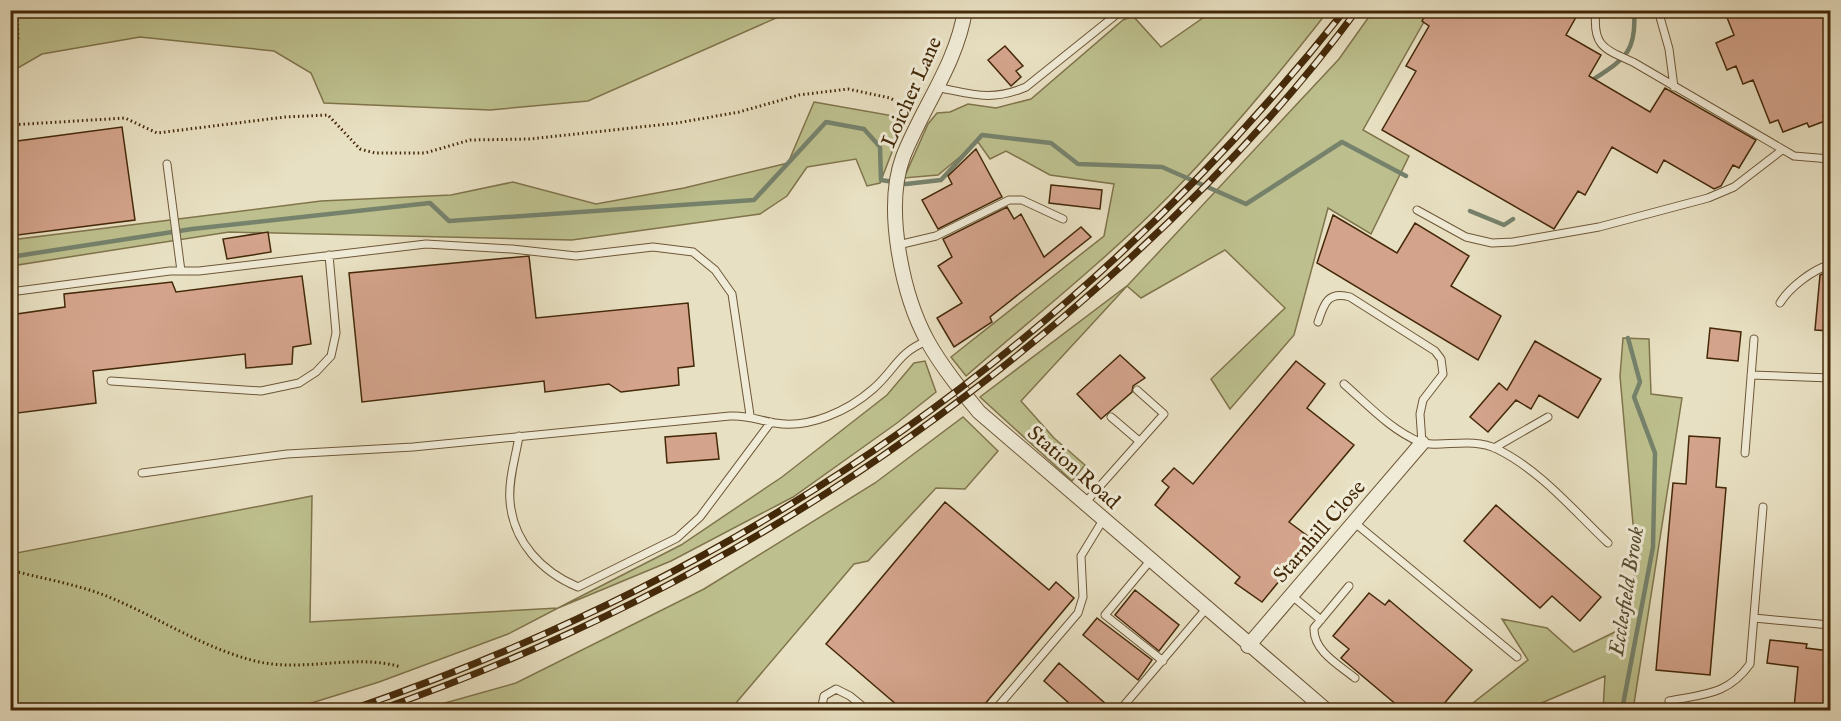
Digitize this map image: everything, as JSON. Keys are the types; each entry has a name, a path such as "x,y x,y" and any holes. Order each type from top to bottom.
{"street":[{"name":"Loicher Lane","path":"895,192 898,174 921,115 957,42 965,10"},
{"name":"Station Road","path":"895,192 898,245 913,304 927,341 979,412 1326,711"},
{"name":"Starnhill Close","path":"1248,646 1422,443"}],"lane":[{"path":"936,87 993,97 1010,94 1026,87 1122,10"},
{"path":"1596,10 1594,26 1598,43 1606,50 1633,62 1794,156 1830,159"},
{"path":"1658,10 1669,49 1674,87"},
{"path":"1417,210 1466,237 1492,243 1513,242 1599,227 1708,198 1734,187 1782,150"},
{"path":"167,164 181,271"},
{"path":"898,245 936,236 1010,200 1022,200 1063,219"},
{"path":"10,292 426,244 512,249 576,256 652,247 693,252 716,270 732,294 750,415"},
{"path":"111,381 261,391 299,383 316,372 331,356 336,333 329,255"},
{"path":"1780,303 1784,296 1821,267 1830,265"},
{"path":"1318,322 1324,303 1331,296 1339,294 1350,297 1435,351 1444,366 1443,374 1423,400 1420,414 1422,443"},
{"path":"1746,453 1754,339"},
{"path":"142,473 287,454 413,447 750,415 771,422 800,424 830,415 872,390 909,348 927,341"},
{"path":"1751,375 1830,378"},
{"path":"1344,384 1388,422 1422,443 1467,442 1494,448 1523,463 1608,543"},
{"path":"1084,502 1164,414 1137,390"},
{"path":"1111,417 1139,441"},
{"path":"1494,448 1548,417"},
{"path":"519,436 510,499 514,519 531,555 555,577 578,587 677,538 700,517 771,422"},
{"path":"1669,701 1718,691 1739,680 1750,664 1763,507"},
{"path":"995,711 1078,613 1083,597 1081,556 1103,520"},
{"path":"1355,523 1517,657"},
{"path":"1150,561 1105,615 1163,661"},
{"path":"1349,586 1314,628 1317,643 1355,678"},
{"path":"1291,595 1321,620"},
{"path":"1120,711 1206,609"},
{"path":"1754,618 1830,625"},
{"path":"821,711 824,696 836,689 850,696 867,711"}],"path":[{"path":"10,60 18,40 17,10"},
{"path":"10,124 125,118 156,133 285,117 328,115 360,149 375,153 425,153 470,140 530,139 677,123 739,112 799,95 848,89 890,98 921,115"},
{"path":"10,570 103,595 188,638 255,661 302,667 390,663 401,667"},
{"path":"486,711 498,711"}],"green space":[{"path":"11,10 792,11 588,101 490,110 324,103 311,73 274,51 140,37 42,54 11,72"},
{"path":"1213,11 1328,11 1252,104 1171,194 1096,264 966,376 951,357 1104,236 1114,184 1050,175 1006,151 990,159 978,142 938,175 904,178 928,124 937,113 950,112 968,104 996,108 1031,99 1123,20 1133,16 1161,47"},
{"path":"1373,11 1430,11 1363,130 1409,156 1371,234 1328,208 1294,335 1230,409 1211,379 1285,308 1225,250 1141,298 1127,286 1021,401 1054,438 1085,465 1072,481 980,397 1128,285 1339,59"},
{"path":"814,102 905,118 880,183 867,186 856,159 807,167 787,196 760,214 572,240 229,232 11,266 11,240 321,201 451,195 513,182 596,204 684,188 788,163"},
{"path":"1623,338 1649,339 1651,394 1682,398 1633,710 1603,710 1605,676 1525,710 1464,710 1528,660 1502,619 1547,628 1574,652 1627,626 1636,558 1620,376"},
{"path":"925,361 936,392 897,423 793,497 671,561 558,608 681,545 782,477 887,395 914,363"},
{"path":"963,417 998,451 965,489 936,488 868,561 854,564 730,710 420,710 516,683 704,589 875,483"},
{"path":"312,496 310,622 558,608 508,634 379,682 289,710 11,710 11,554"}],"building":[{"path":"1428,10 1580,10 1566,35 1601,55 1589,76 1650,112 1665,88 1756,140 1739,168 1733,165 1721,186 1714,189 1664,160 1657,173 1612,147 1585,195 1578,191 1554,229 1382,130 1416,71 1406,66 1429,26 1422,21"},
{"path":"1724,10 1830,10 1830,113 1823,116 1825,121 1809,127 1807,123 1783,132 1778,120 1770,123 1753,80 1743,84 1736,66 1727,70 1716,43 1734,35"},
{"path":"1005,46 1023,66 1016,71 1021,77 1011,86 988,60"},
{"path":"122,127 135,220 10,236 10,142"},
{"path":"976,149 1002,197 938,229 922,200 952,184 948,176"},
{"path":"1051,185 1102,190 1100,209 1049,203"},
{"path":"1007,207 1014,219 1021,214 1044,257 1081,227 1091,237 990,317 992,322 954,347 937,318 962,303 938,266 952,257 943,239"},
{"path":"1333,215 1397,253 1415,223 1469,256 1451,286 1501,316 1478,360 1317,263"},
{"path":"268,232 271,252 227,259 223,239"},
{"path":"529,256 536,318 688,303 694,366 678,368 679,385 621,392 609,384 545,392 544,381 362,402 349,273"},
{"path":"1830,271 1830,331 1815,330 1820,275"},
{"path":"302,276 311,344 293,347 292,364 246,368 245,354 93,371 96,403 10,414 10,315 65,307 64,294 172,282 176,292"},
{"path":"1710,328 1741,332 1738,361 1707,358"},
{"path":"1535,341 1601,379 1578,418 1539,395 1531,409 1516,400 1488,432 1470,417 1499,383 1507,390"},
{"path":"1120,355 1145,378 1133,386 1132,392 1101,419 1077,394"},
{"path":"1296,361 1325,384 1307,408 1354,445 1289,522 1313,540 1262,602 1235,583 1240,577 1155,505 1169,487 1162,481 1174,468 1193,484"},
{"path":"716,433 719,459 667,463 665,437"},
{"path":"1689,436 1720,438 1716,487 1726,488 1710,675 1656,670 1673,483 1686,484"},
{"path":"945,502 1049,590 1056,582 1074,598 979,711 904,711 826,644"},
{"path":"1496,505 1601,597 1580,621 1552,596 1540,608 1464,541"},
{"path":"1135,590 1179,625 1159,651 1115,615"},
{"path":"1369,593 1385,605 1389,600 1472,670 1438,711 1404,711 1341,658 1349,649 1333,636"},
{"path":"1097,618 1152,660 1138,680 1083,635"},
{"path":"1770,640 1807,644 1806,648 1830,651 1830,711 1794,708 1798,667 1767,663"},
{"path":"1059,663 1114,711 1078,711 1044,681"}],"waterway":[{"path":"1594,79 1622,59 1627,52 1634,35 1634,10"},
{"path":"10,257 192,229 430,203 449,221 754,200 826,122 864,129 880,147 881,180 906,184 941,180 982,135 1051,143 1078,164 1162,167 1246,204 1342,142 1406,176"},
{"path":"1470,211 1504,225 1513,219"},
{"name":"Ecclesfield Brook","path":"1622,710 1653,547 1655,453 1634,397 1640,382 1628,338"}],"railway":[{"path":"350,710 497,654 637,590 771,516 899,433 1020,341 1135,240 1243,130 1345,10"},
{"path":"379,710 480,672 578,629 673,582 764,531 853,475 940,415 1024,350 1107,279 1174,217 1270,117 1357,10"}]}
